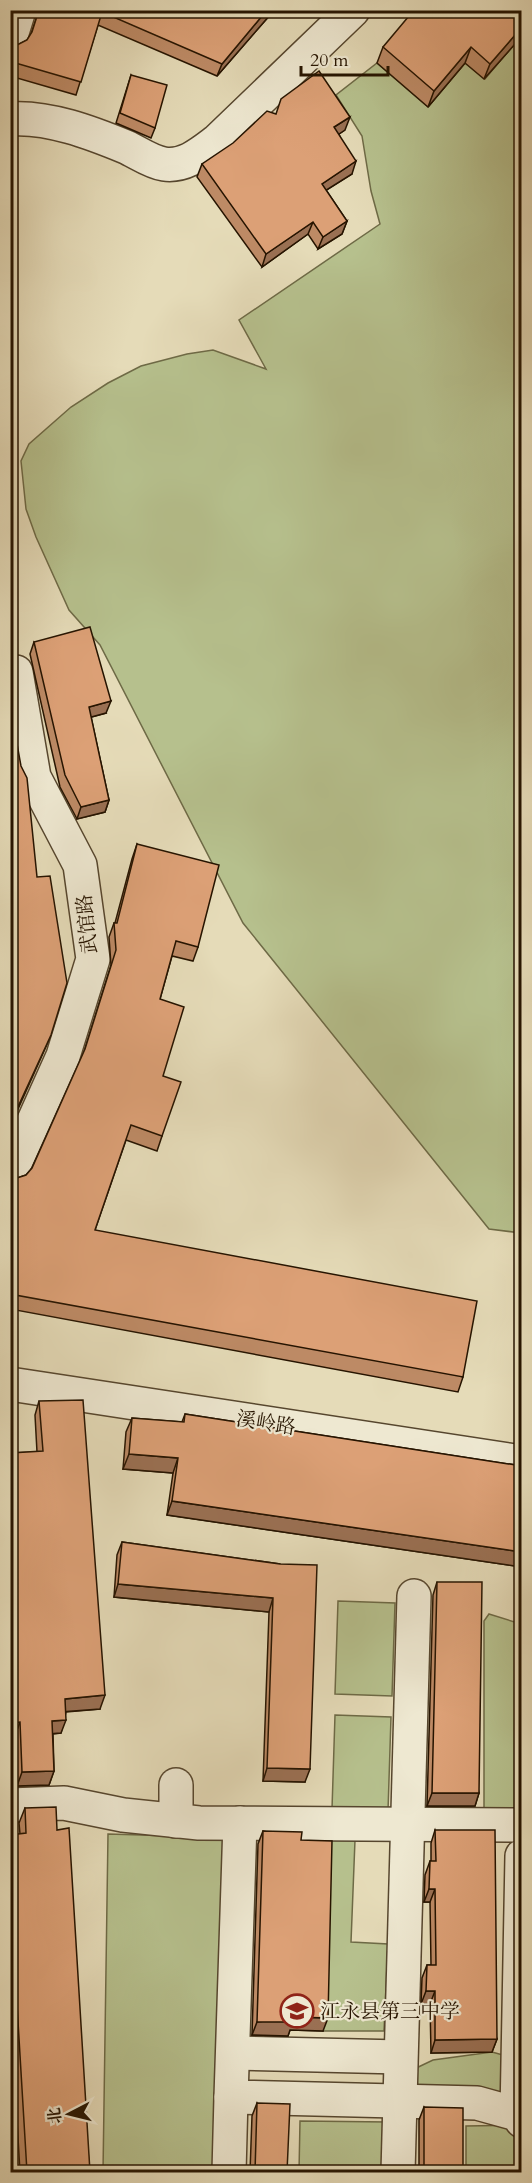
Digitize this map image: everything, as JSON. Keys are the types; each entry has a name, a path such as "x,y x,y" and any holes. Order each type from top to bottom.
{"street":[{"path":"10,39 19,10"},
{"path":"10,119 85,130 163,164 182,162 194,158 217,141 353,10"},
{"name":"武馆路","path":"10,1174 63,1056 93,959 80,865 34,777 16,672"},
{"name":"溪岭路","path":"10,1384 522,1461"},
{"path":"398,2172 414,1596"},
{"path":"176,1785 176,1821"},
{"path":"10,1804 64,1803 123,1815 176,1821 522,1825"},
{"path":"229,2172 240,1823"},
{"path":"231,2097 477,2103 519,2117 522,1856"},
{"path":"232,2053 400,2057"}],"green space":[{"path":"521,36 521,1233 489,1229 243,923 100,645 69,610 26,509 21,461 29,444 71,407 108,383 141,366 213,350 266,369 239,320 380,224 371,191 362,136 336,95 377,63 428,107 465,63 485,79"},
{"path":"338,1601 395,1603 392,1696 335,1694"},
{"path":"489,1614 521,1624 521,1817 484,1809 484,1621"},
{"path":"335,1715 391,1717 388,1811 332,1809"},
{"path":"108,1834 239,1838 229,2172 103,2172"},
{"path":"327,1839 355,1840 351,1942 388,1944 384,2031 323,2031"},
{"path":"492,2052 521,2060 521,2111 415,2089 410,2071 433,2060"},
{"path":"300,2121 388,2122 387,2172 299,2172"},
{"path":"521,2125 521,2172 466,2172 466,2126"}],"building":[{"path":"39,10 267,10 222,64 102,12 81,82 12,62 17,45 27,40 32,32"},
{"path":"414,10 522,10 522,27 490,64 471,47 434,91 383,47"},
{"path":"319,71 350,117 334,127 356,161 322,184 347,221 323,237 313,222 266,254 202,164 233,143 267,111 276,114 281,99"},
{"path":"131,75 167,85 155,128 120,113"},
{"path":"10,568 16,640 10,643"},
{"path":"90,627 111,701 89,707 109,800 81,807 65,775 34,642"},
{"path":"10,705 21,766 27,778 37,877 50,876 67,983 51,1035 10,1124"},
{"path":"137,844 219,865 198,947 176,941 160,999 184,1007 163,1076 181,1082 162,1136 131,1125 95,1230 477,1301 463,1377 10,1294 10,1177 17,1178 26,1175 32,1168 85,1049 116,950 114,923 117,923"},
{"path":"83,1400 105,1695 65,1699 66,1720 52,1721 54,1771 22,1772 20,1722 10,1723 10,1453 43,1451 39,1401"},
{"path":"185,1414 522,1466 522,1552 172,1501 178,1458 129,1454 132,1418 184,1422"},
{"path":"122,1542 280,1564 317,1565 310,1769 267,1768 273,1598 118,1584"},
{"path":"437,1582 482,1582 479,1793 432,1793"},
{"path":"56,1807 57,1830 69,1828 90,2172 27,2172 10,1888 10,1835 26,1833 25,1808"},
{"path":"435,1830 495,1830 497,2039 435,2040 435,1991 426,1991 427,1965 436,1965 435,1889 429,1889 430,1861 436,1861"},
{"path":"263,1831 302,1832 301,1840 332,1841 328,2018 295,2017 293,2022 257,2022"},
{"path":"257,2103 290,2104 287,2172 255,2172"},
{"path":"424,2107 463,2108 463,2172 424,2172"}],"place":[{"name":"江永县第三中学","path":"297,2011"}]}
